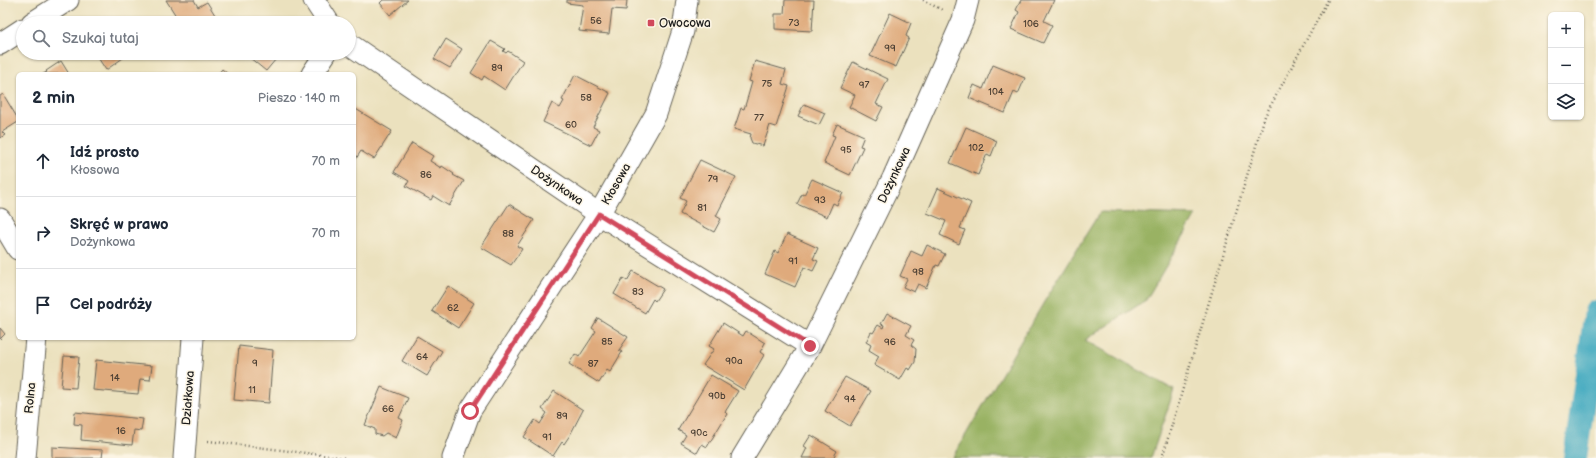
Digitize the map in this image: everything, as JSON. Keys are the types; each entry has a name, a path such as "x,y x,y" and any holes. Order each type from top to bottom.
{"street":[{"path":"43,16 68,0"},
{"path":"314,0 324,16"},
{"name":"Kłosowa","path":"453,458 470,411 599,214 656,114 683,31 687,0"},
{"name":"Dożynkowa","path":"742,458 810,346 893,178 962,20 968,0"},
{"path":"0,44 16,34"},
{"name":"Dożynkowa","path":"356,49 599,214 810,346"},
{"path":"313,72 321,60"},
{"path":"0,218 16,246"},
{"name":"Rolna","path":"25,458 36,340"},
{"name":"Działkowa","path":"185,448 193,340"}],"path":[{"path":"1162,458 1265,116 1328,0"},
{"path":"185,448 346,458"}],"green space":[{"path":"1100,212 1196,215 1146,300 1085,340 1174,390 1151,458 952,458 1044,302"}],"building":[{"path":"166,0 194,0 198,7 207,2 216,16 176,16"},
{"path":"383,0 408,0 390,15 380,3"},
{"path":"567,0 627,0 626,10 612,9 609,34 579,31 583,5 567,3"},
{"path":"785,0 814,0 812,31 775,29 775,14 784,14"},
{"path":"1021,0 1054,0 1044,21 1052,25 1043,43 1011,29 1019,12 1016,10"},
{"path":"890,13 911,23 906,36 909,38 896,67 870,56"},
{"path":"446,39 462,49 450,68 434,59"},
{"path":"491,41 505,49 503,51 506,53 508,51 523,61 505,90 484,76 482,80 471,73"},
{"path":"100,60 120,60 106,70"},
{"path":"253,60 275,60 266,71"},
{"path":"61,61 68,72 47,72 46,71"},
{"path":"755,61 786,70 782,84 789,86 776,127 770,125 763,146 752,143 750,138 751,134 734,129 741,108 744,109 752,82 749,81"},
{"path":"853,62 888,79 876,104 883,107 876,121 849,107 855,95 840,88"},
{"path":"993,65 1025,78 1018,94 1014,92 1005,113 969,98 974,85 983,89"},
{"path":"575,75 610,93 593,127 599,130 591,145 543,122 552,103 560,108 564,101 562,100"},
{"path":"3,94 16,116 16,123 2,132 5,135 0,138 0,96"},
{"path":"804,104 825,113 819,125 798,116"},
{"path":"356,109 392,131 374,159 361,151 356,159"},
{"path":"837,124 864,136 860,146 863,147 850,175 824,163 835,136 832,135"},
{"path":"966,127 997,141 991,156 987,154 978,175 950,163"},
{"path":"412,143 433,156 430,161 441,168 442,166 454,174 453,175 464,181 449,206 433,196 431,200 406,186 409,181 394,172"},
{"path":"700,160 736,177 716,216 721,219 714,232 680,214 686,201 680,198"},
{"path":"812,179 843,193 837,205 833,203 827,217 797,204 802,194 804,195"},
{"path":"938,188 971,203 960,228 965,230 959,244 940,235 946,221 927,213"},
{"path":"509,204 534,220 517,246 522,249 511,265 481,247"},
{"path":"787,234 818,248 813,259 818,261 813,271 804,267 795,287 765,274 775,251 778,253"},
{"path":"927,245 945,254 939,266 936,265 926,288 918,284 914,292 903,287 907,279 900,276 911,251 922,256"},
{"path":"633,271 663,289 655,301 653,299 645,313 614,294 623,278 627,281"},
{"path":"448,286 474,303 458,328 432,311"},
{"path":"887,313 911,326 906,335 914,340 911,345 916,349 915,362 910,370 907,368 900,380 874,365 879,356 869,350 871,345 866,342 871,332 873,333 878,325 883,328 884,325 881,324"},
{"path":"598,318 628,337 619,350 622,352 610,372 607,370 599,383 569,364 575,354 579,357 596,331 592,328"},
{"path":"723,323 743,336 746,331 765,343 760,352 764,355 744,390 703,365 714,349 709,346"},
{"path":"0,328 5,334 0,339"},
{"path":"417,336 442,351 427,376 402,361"},
{"path":"239,346 273,350 269,403 234,400"},
{"path":"64,356 79,357 76,388 61,387"},
{"path":"96,360 152,366 150,380 140,379 138,394 93,390"},
{"path":"711,375 738,391 725,412 727,414 707,447 702,444 697,453 681,443 686,435 678,430"},
{"path":"845,377 871,391 850,426 825,411"},
{"path":"381,387 408,398 399,418 403,420 396,438 386,433 382,436 375,434 375,429 365,425"},
{"path":"554,391 583,410 570,435 564,444 562,442 553,456 524,437 535,420 540,424 547,413 542,409"},
{"path":"75,412 143,419 141,431 134,430 132,445 81,440 82,425 74,424"},
{"path":"811,435 837,451 833,458 802,458 807,448 804,446"},
{"path":"52,447 103,450 102,458 52,458"}],"waterway":[{"path":"1575,458 1596,312"}],"place":[{"name":"Owocowa","path":"651,23"}],"route":[{"path":"470,411 599,214 810,346"}]}
